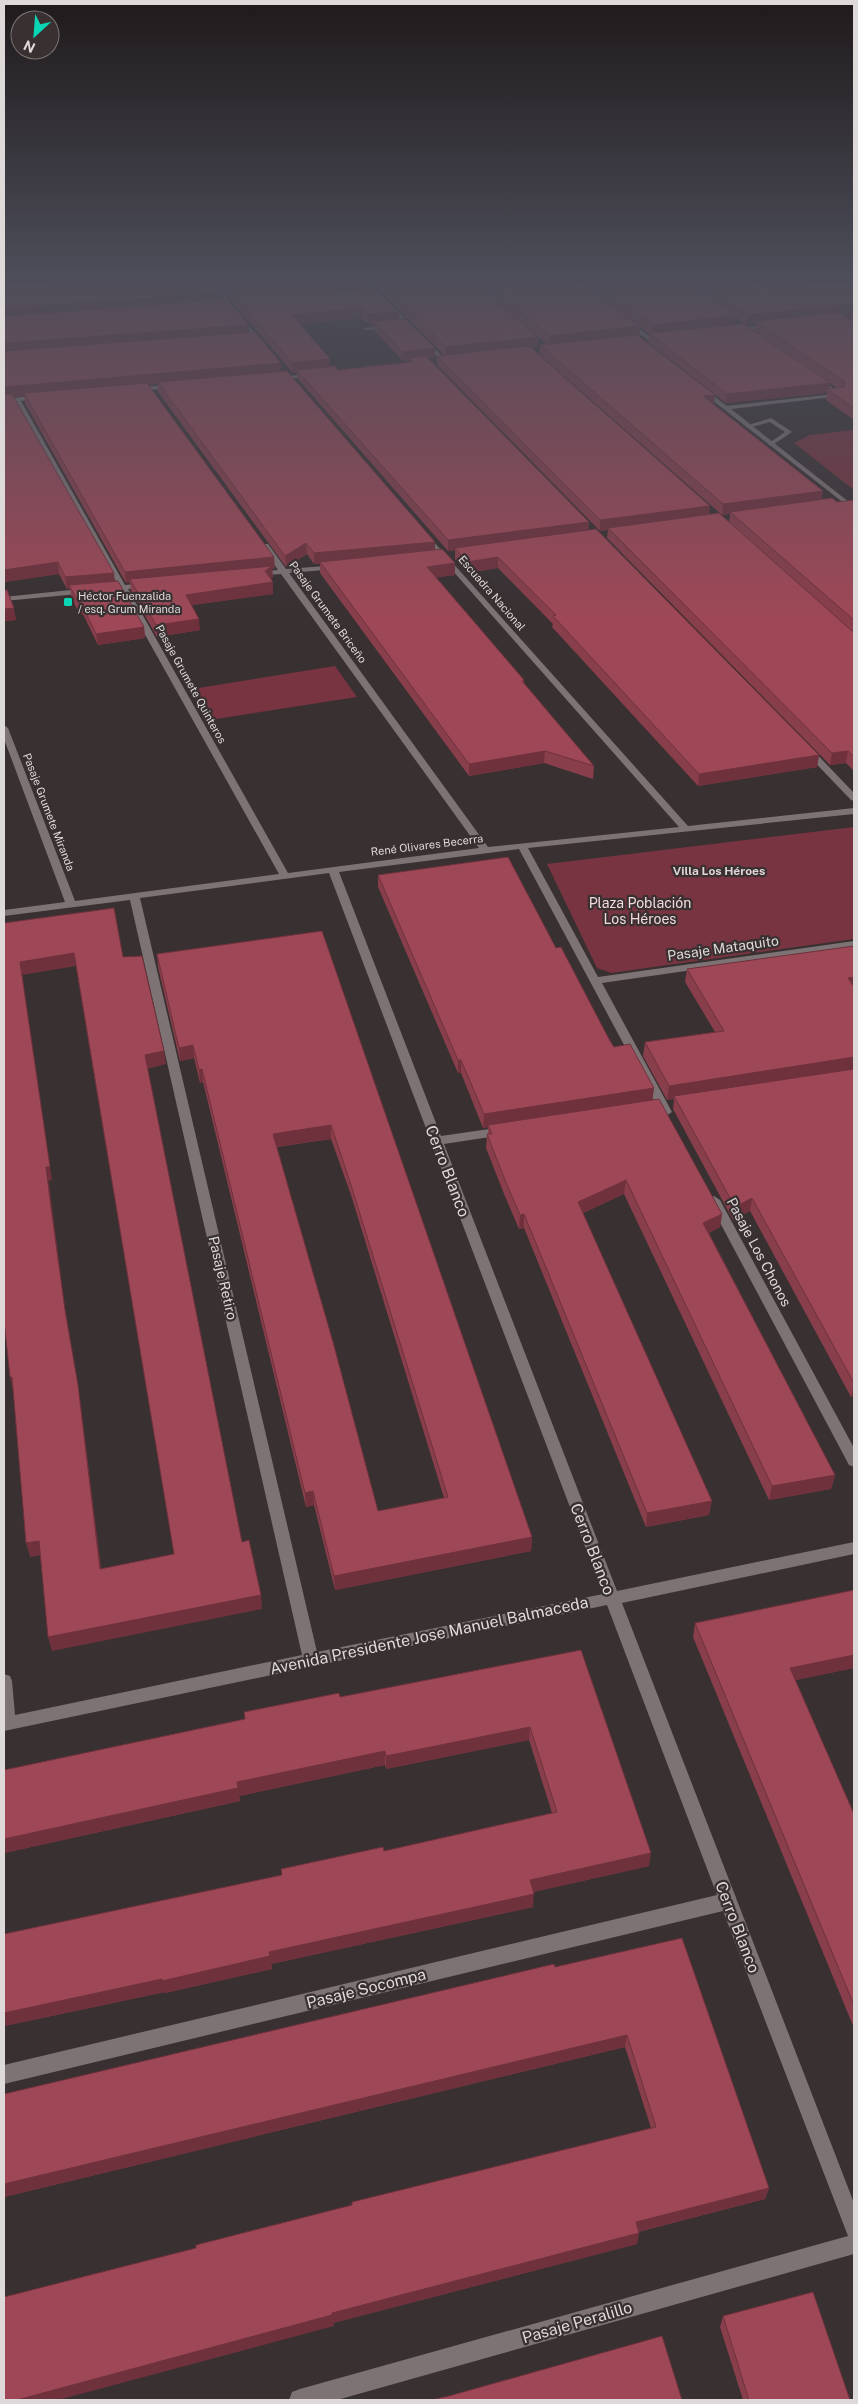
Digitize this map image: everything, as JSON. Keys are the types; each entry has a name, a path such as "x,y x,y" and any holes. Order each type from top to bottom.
{"street":[{"path":"152,391 155,395"},
{"path":"703,391 854,509"},
{"path":"725,408 840,395 835,391"},
{"path":"4,401 46,397"},
{"name":"Pasaje Grumete Quinteros","path":"17,400 285,876"},
{"path":"748,426 771,420 790,432 771,444"},
{"path":"835,503 854,501"},
{"name":"Escuadra Nacional","path":"422,530 685,828"},
{"name":"Pasaje Grumete Briceño","path":"258,536 485,850"},
{"path":"430,557 454,555"},
{"path":"244,576 342,566"},
{"path":"4,599 156,584"},
{"name":"Pasaje Grumete Miranda","path":"4,728 71,904"},
{"path":"797,739 854,798"},
{"name":"René Olivares Becerra","path":"4,913 485,850 854,811"},
{"path":"522,846 595,981 658,1107 672,1123"},
{"name":"Cerro Blanco","path":"333,870 854,2228"},
{"name":"Pasaje Retiro","path":"134,896 311,1660"},
{"name":"Pasaje Mataquito","path":"595,981 854,944"},
{"path":"658,1107 679,1104"},
{"path":"436,1141 515,1129"},
{"name":"Pasaje Los Chonos","path":"710,1193 854,1462"},
{"name":"Avenida Presidente Jose Manuel Balmaceda","path":"6,1724 854,1548"},
{"path":"4,1681 6,1724"},
{"name":"Pasaje Socompa","path":"4,2075 728,1900"},
{"name":"Pasaje Peralillo","path":"300,2400 854,2244"}],"green space":[{"path":"854,430 854,490 794,443 810,435"},
{"path":"335,666 357,697 210,720 192,689"},
{"name":"Plaza Población Los Héroes","path":"854,827 854,939 611,973 597,968 547,864"}],"building":[{"path":"153,391 274,557 125,572 24,393"},
{"path":"165,391 304,391 435,542 314,553 306,543 285,556"},
{"path":"316,391 461,391 589,522 448,540"},
{"path":"472,391 580,391 710,506 600,520"},
{"path":"593,391 710,391 715,395 703,396 823,491 723,504"},
{"path":"723,391 753,391 727,394"},
{"path":"830,391 854,391 854,408"},
{"path":"4,394 12,394 114,573 65,577 58,562 4,570"},
{"path":"832,498 837,502 854,500 854,620 730,512"},
{"path":"719,513 854,631 854,757 848,751 832,753 608,528"},
{"path":"596,529 819,755 699,774 553,616 556,615 498,557 467,562 455,548"},
{"path":"442,549 455,563 427,567 524,680 522,681 594,766 545,751 469,764 320,562"},
{"path":"272,566 265,571 273,582 186,595 199,619 156,625 130,579"},
{"path":"118,581 144,627 96,634 81,603 79,603 69,585"},
{"path":"4,590 7,590 14,608 4,609"},
{"path":"508,857 556,948 561,947 610,1041 614,1047 630,1044 654,1088 484,1114 461,1060 458,1060 378,875"},
{"path":"114,908 123,957 142,956 164,1051 145,1055 242,1542 249,1540 261,1595 48,1637 39,1541 26,1543 12,1377 10,1377 4,1320 4,923","holes":["74,953 174,1554 100,1569 78,1385 65,1310 46,1167 50,1167 20,962"]},
{"path":"322,931 532,1537 334,1576 313,1491 305,1493 202,1069 199,1070 193,1045 179,1048 157,954","holes":["331,1125 448,1497 378,1511 333,1342 273,1134"]},
{"path":"854,946 854,977 848,978 854,987 854,1057 669,1086 645,1042 724,1031 687,969"},
{"path":"854,1069 854,1383 752,1198 735,1207 674,1096"},
{"path":"659,1099 722,1214 703,1223 835,1475 772,1486 626,1180 578,1202 712,1501 647,1513 524,1214 520,1215 487,1134 492,1134 488,1125"},
{"path":"854,1590 854,1655 790,1668 854,1814 854,2005 695,1623"},
{"path":"581,1650 651,1853 530,1880 534,1894 269,1952 270,1956 162,1981 162,1979 4,2013 4,1934 282,1875 281,1869 383,1847 384,1851 557,1812 530,1727 386,1756 385,1751 237,1782 238,1788 4,1839 4,1770 245,1719 244,1712 339,1693 340,1697"},
{"path":"682,1938 769,2188 636,2222 639,2233 332,2313 332,2315 17,2400 4,2400 4,2297 196,2248 196,2245 352,2205 352,2202 656,2127 627,2035 4,2184 4,2094 554,1964 555,1967"},
{"path":"813,2292 850,2400 749,2400 723,2316"},
{"path":"662,2336 682,2400 431,2400 449,2396"}],"place":[{"name":"Héctor Fuenzalida / esq. Grum Miranda","path":"68,602"}],"district":[{"name":"Villa Los Héroes","path":"719,871"}]}
